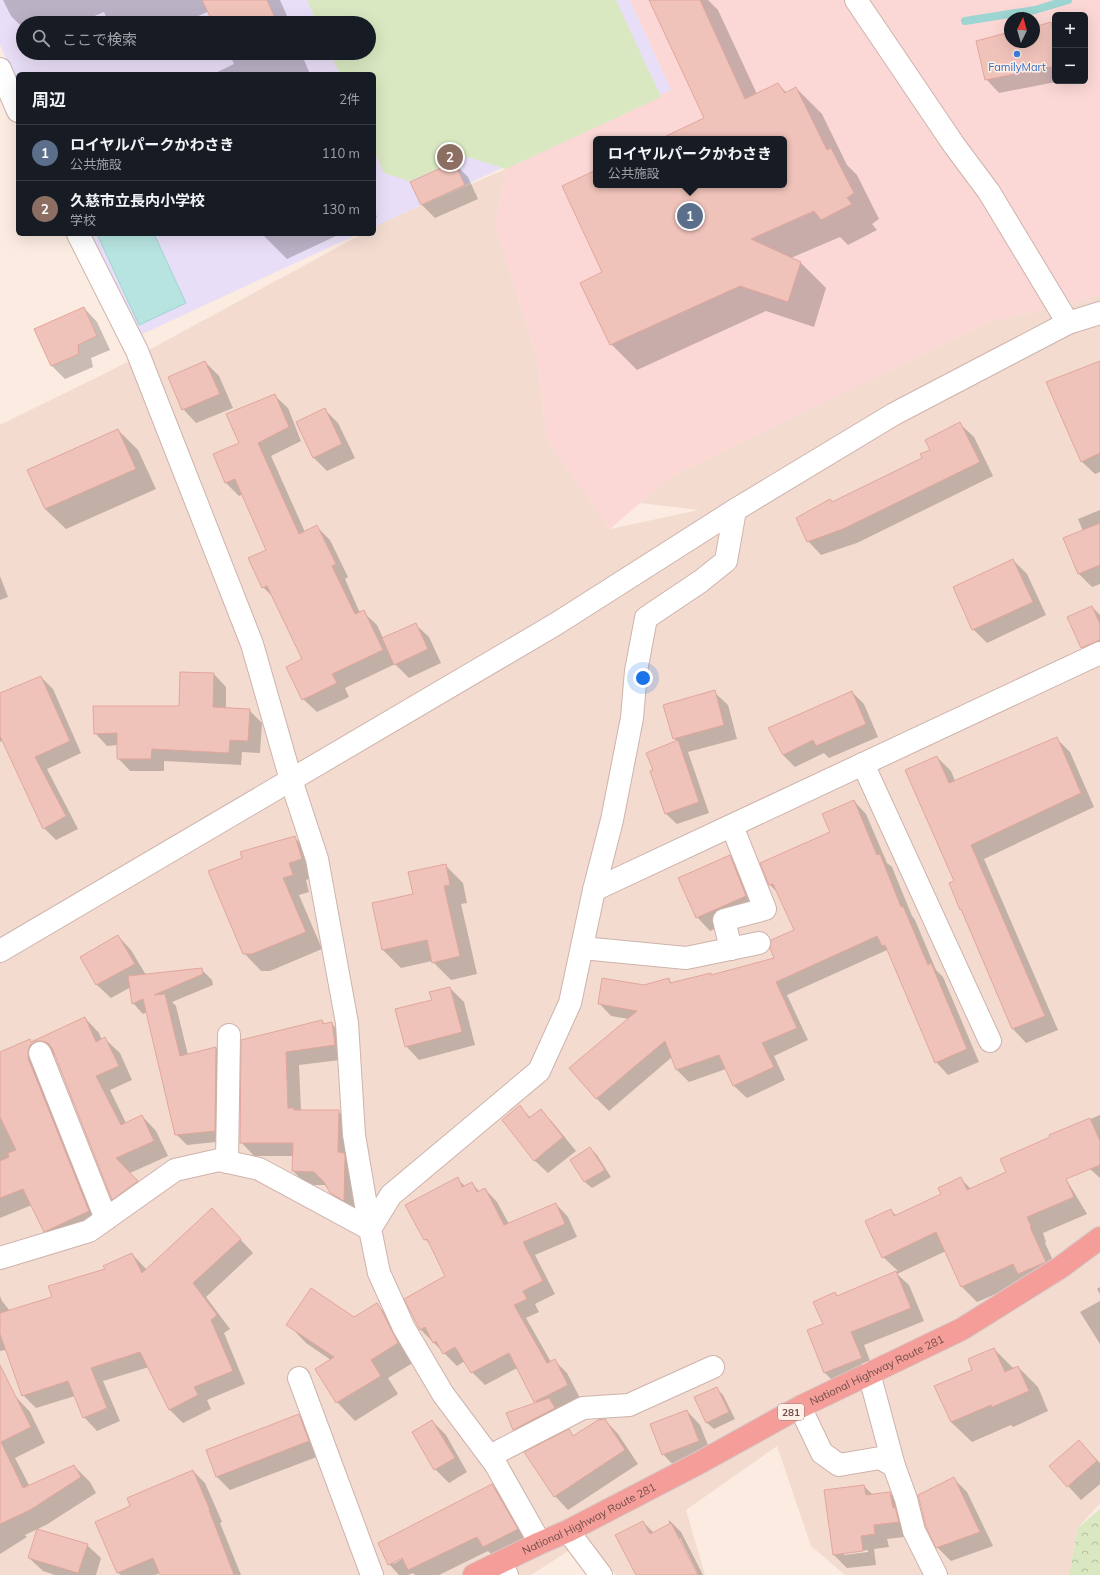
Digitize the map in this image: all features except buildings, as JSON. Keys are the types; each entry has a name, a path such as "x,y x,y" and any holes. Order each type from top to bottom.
{"highway":[{"name":"National Highway Route 281","path":"474,1575 503,1569 540,1543 568,1531 699,1463 800,1407 962,1329 1060,1267 1100,1238"}],"street":[{"path":"856,0 954,145 989,192 1068,323"},
{"path":"0,70 16,106"},
{"path":"79,236 137,351 252,644 317,859 347,1023 354,1135 379,1273 404,1328 443,1394 490,1456 540,1543"},
{"path":"0,951 556,624 735,510 894,414 1068,323 1100,313"},
{"path":"370,1229 391,1195 539,1071 570,1003 594,890 612,820 632,718 636,671 646,618 701,581 726,561 735,510"},
{"path":"594,890 1100,653"},
{"path":"863,764 990,1041"},
{"path":"732,826 765,908 724,920 732,949"},
{"path":"582,948 686,958 759,943"},
{"path":"227,1162 229,1035"},
{"path":"40,1053 106,1219"},
{"path":"0,1258 89,1231 175,1170 219,1160 259,1169 370,1229"},
{"path":"490,1456 583,1408 629,1405 713,1367"},
{"path":"869,1373 894,1466 906,1499 914,1531 936,1575"},
{"path":"299,1378 372,1575"},
{"path":"800,1407 822,1453 839,1465 880,1458 894,1466"},
{"path":"568,1531 601,1575"}],"shaded area":[{"path":"0,0 630,0 671,90 376,226 376,72 16,72 16,80 0,45"},
{"path":"630,0 1100,0 1100,295 1077,302 991,321 670,477 610,529 547,440 537,357 495,225 506,169 671,90"},
{"path":"506,169 495,225 537,357 547,440 610,529 699,510 640,503 670,477 991,321 1077,302 1100,295 1100,1503 1078,1528 1069,1575 845,1575 811,1546 777,1446 686,1510 705,1575 616,1575 585,1540 531,1575 0,1575 0,425 114,369 358,236 376,236 376,226"},
{"path":"89,236 354,236 136,337"}],"green space":[{"path":"307,0 616,0 661,97 506,169 468,157 409,181 384,173 376,155 376,72 339,72 333,60 376,60 376,16 314,16"},
{"path":"1100,1509 1100,1575 1069,1575 1078,1528"}],"water":[{"path":"98,236 155,236 186,303 139,325"}],"waterway":[{"path":"965,21 1035,10 1068,0"}],"place":[{"name":"FamilyMart","path":"1017,54"},
{"name":"久慈市立長内小学校","path":"450,157"},
{"name":"ロイヤルパークかわさき","path":"690,216"}]}
